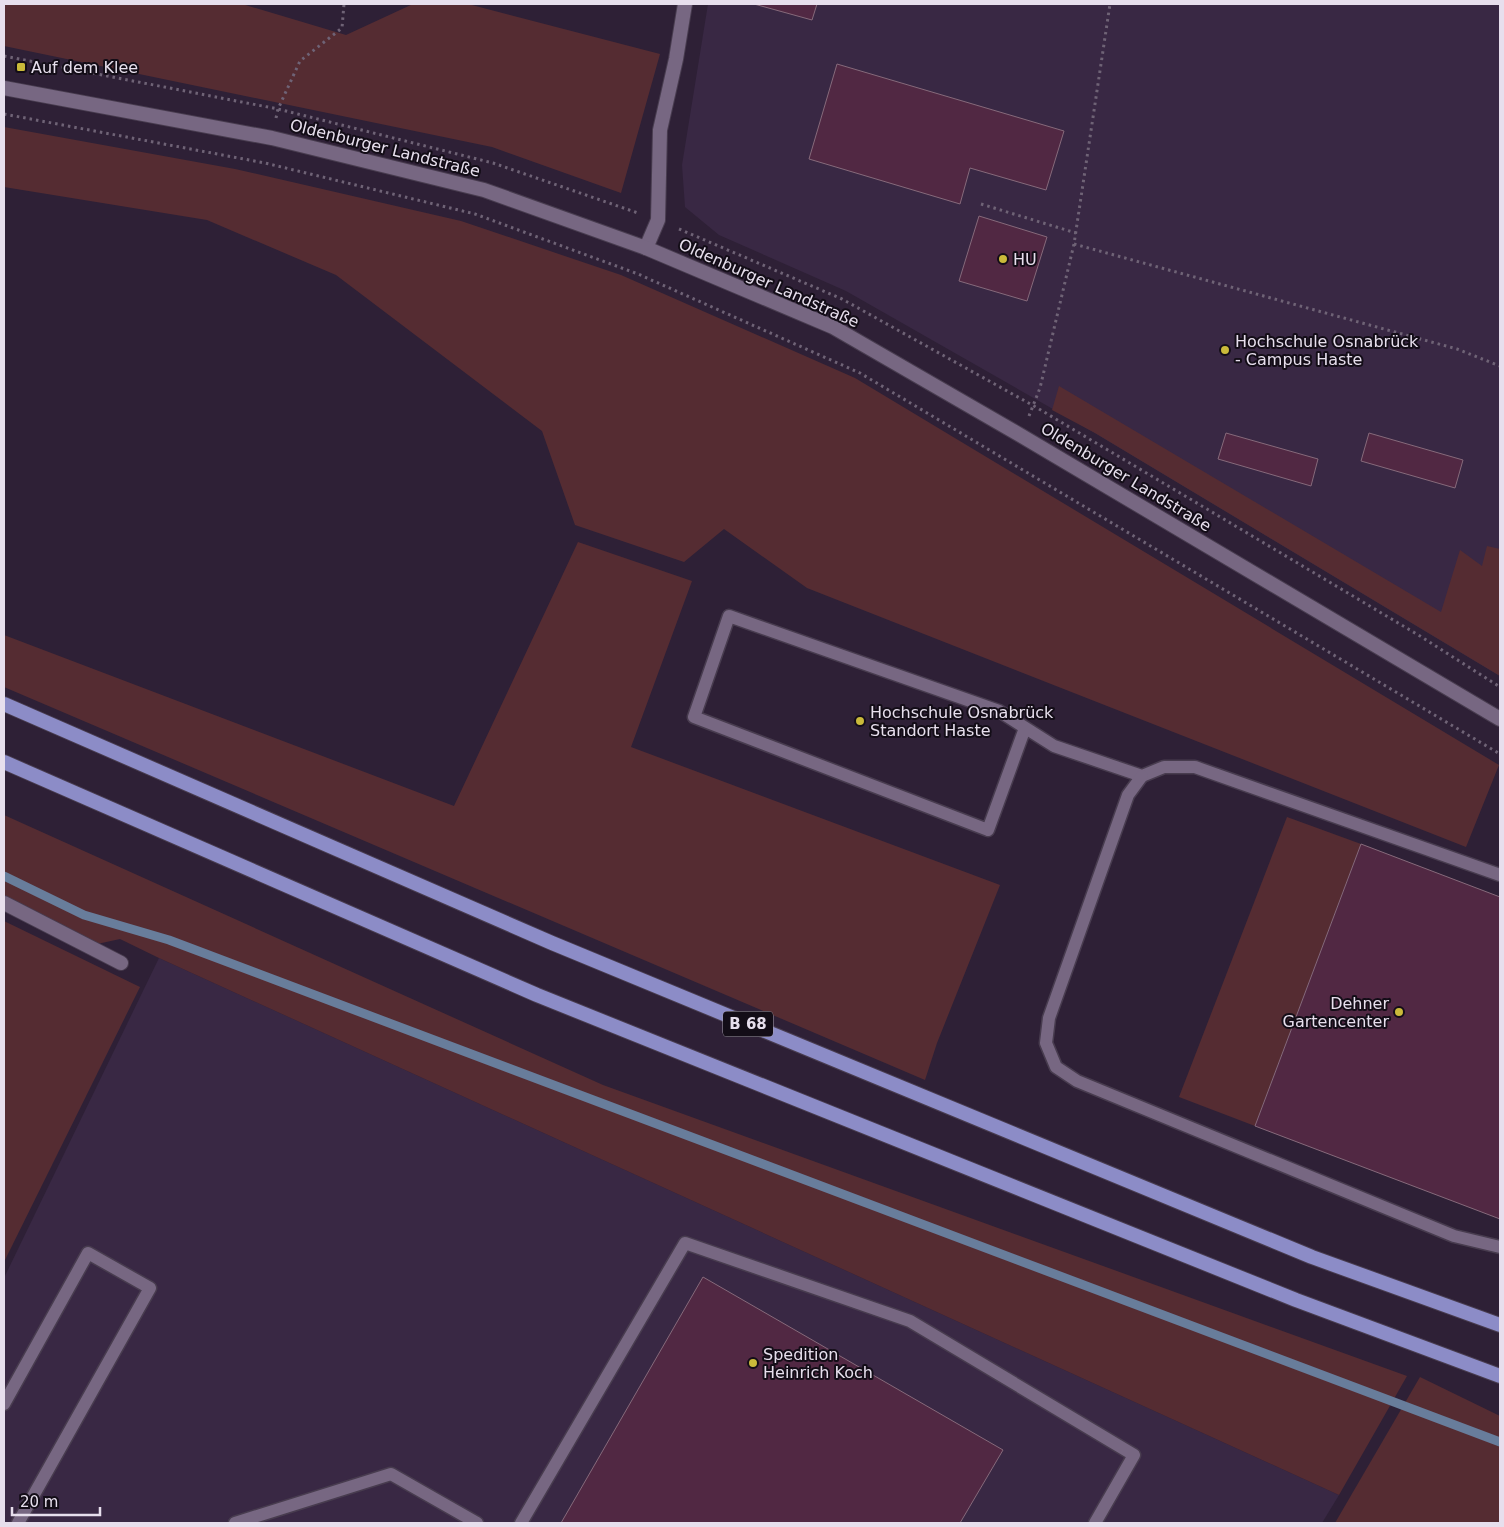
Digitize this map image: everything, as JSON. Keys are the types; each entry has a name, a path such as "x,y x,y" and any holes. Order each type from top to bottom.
{"highway":[{"name":"B 68","path":"4,704 580,954 1312,1257 1500,1325"},
{"path":"4,762 537,995 1287,1296 1500,1376"}],"street":[{"path":"646,248 658,220 660,130 676,59 685,4"},
{"name":"Oldenburger Landstraße","path":"4,88 272,138 436,178 484,190 646,248 833,327 1020,434 1500,719"},
{"path":"4,903 121,963"}],"lane":[{"path":"1025,728 988,830 694,717 729,616 999,711 1054,746 1142,776"},
{"path":"1499,871 1195,768 1164,767 1142,776 1128,795 1049,1018 1046,1044 1056,1067 1077,1081 1445,1232 1500,1247"},
{"path":"521,1523 685,1243 910,1321 1134,1455 1095,1523"},
{"path":"4,1404 88,1253 150,1288 18,1523"},
{"path":"235,1523 391,1474 477,1523"}],"path":[{"path":"4,56 278,109 300,61 342,28 344,4"},
{"path":"1020,434 1034,406 1040,388 1074,244 1110,4"},
{"path":"4,114 266,163 475,214 638,274 860,373 1500,754"},
{"path":"981,204 1076,233"},
{"path":"1074,244 1457,349 1500,366"}],"shaded area":[{"path":"4,4 242,4 346,35 413,4 468,4 660,54 621,193 492,147 4,46"},
{"name":"Hochschule Osnabrück - Campus Haste","path":"708,4 1500,4 1500,676 1095,433 846,291 719,235 685,207 682,165"},
{"path":"4,127 235,169 461,221 621,275 855,378 1499,765 1466,847 807,588 724,529 684,562 575,525 542,431 336,275 207,220 4,187"},
{"path":"1059,386 1441,612 1460,550 1482,566 1487,546 1500,549 1500,676 1095,433 1052,410"},
{"path":"578,542 692,581 631,747 1000,885 937,1043 925,1080 4,687 4,635 454,806"},
{"path":"4,815 603,1085 1407,1376 1339,1495 120,939 88,946 4,903"},
{"path":"1287,817 1361,844 1255,1126 1179,1097"},
{"path":"4,921 140,987 4,1262"},
{"path":"159,958 1339,1495 1322,1523 4,1523 4,1278"},
{"path":"1420,1377 1500,1416 1500,1523 1335,1523"}],"building":[{"path":"754,4 817,4 812,20"},
{"path":"837,64 1064,131 1046,190 970,168 960,204 809,159"},
{"name":"HU","path":"979,216 1047,237 1027,301 959,281"},
{"path":"1226,433 1318,459 1311,486 1218,459"},
{"path":"1369,433 1463,460 1455,488 1361,461"},
{"name":"Dehner Gartencenter","path":"1361,844 1500,897 1500,1219 1255,1126"},
{"name":"Spedition Heinrich Koch","path":"703,1277 1003,1450 960,1523 561,1523"}],"waterway":[{"path":"4,876 84,915 169,940 1500,1442"}],"place":[{"name":"Auf dem Klee","path":"21,67"},
{"name":"HU","path":"1003,259"},
{"name":"Hochschule Osnabrück - Campus Haste","path":"1225,350"},
{"name":"Hochschule Osnabrück Standort Haste","path":"860,721"},
{"name":"Dehner Gartencenter","path":"1399,1012"},
{"name":"Spedition Heinrich Koch","path":"753,1363"}]}
